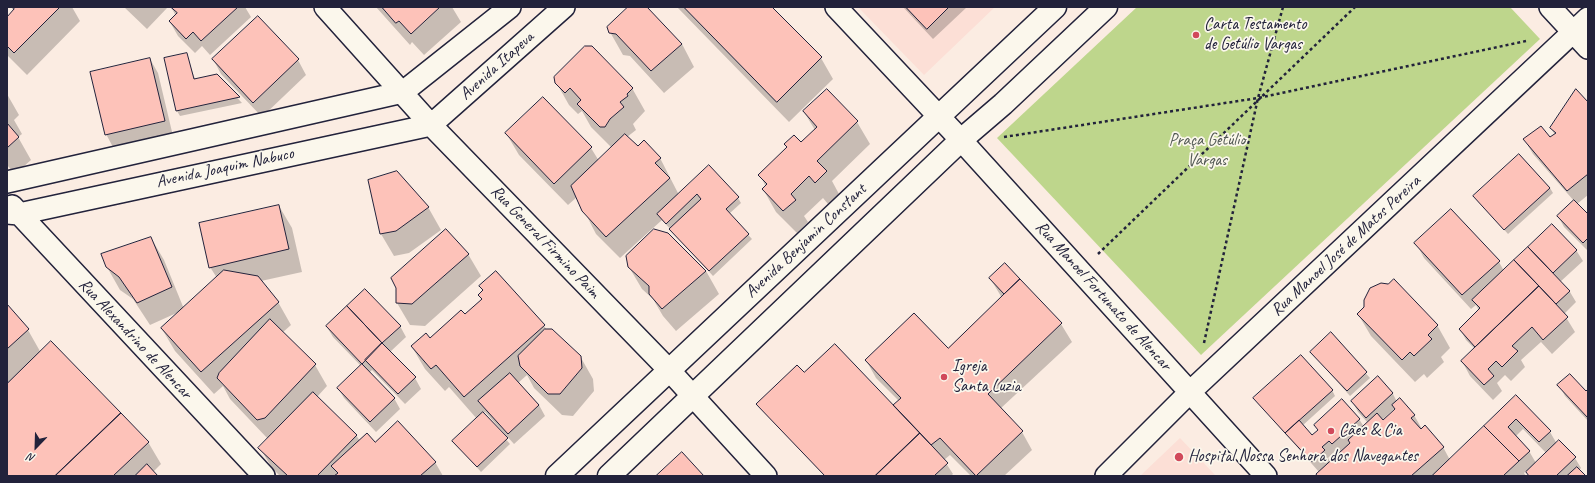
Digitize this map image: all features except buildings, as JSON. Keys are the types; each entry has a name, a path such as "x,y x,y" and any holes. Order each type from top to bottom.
{"main road":[{"name":"Avenida Benjamin Constant","path":"556,476 1056,7"},
{"name":"Avenida Benjamin Constant","path":"609,476 961,140 1003,104 1106,7"}],"street":[{"name":"Rua General Firmino Paim","path":"325,7 432,125 669,370 766,476"},
{"name":"Avenida Itapeva","path":"403,92 510,7"},
{"name":"Avenida Itapeva","path":"432,125 564,7"},
{"name":"Rua Manoel Fortunato de Alencar","path":"836,7 961,140 1266,476"},
{"path":"1550,7 1588,48"},
{"name":"Rua Manoel José de Matos Pereira","path":"1106,476 1190,392 1574,33 1588,18"},
{"name":"Avenida Joaquim Nabuco","path":"7,182 403,92"},
{"name":"Avenida Joaquim Nabuco","path":"11,209 432,125"},
{"name":"Rua Alexandrino de Alencar","path":"11,209 264,476"}],"path":[{"path":"1203,348 1258,98 1284,7"},
{"path":"1080,271 1258,98 1355,7"},
{"path":"961,140 997,138 1258,98 1532,40"}],"shaded area":[{"path":"858,7 995,7 924,75"},
{"name":"Hospital Nossa Senhora dos Navegantes","path":"1180,438 1216,476 1140,476"}],"green space":[{"name":"Praça Getúlio Vargas","path":"1137,7 1510,7 1540,39 1201,355 997,138"}],"place":[{"name":"Carta Testamento de Getúlio Vargas","path":"1196,35"},
{"name":"Igreja Santa Luzia","path":"944,377"},
{"name":"Cães & Cia","path":"1331,431"},
{"name":"Hospital Nossa Senhora dos Navegantes","path":"1179,457"}]}
